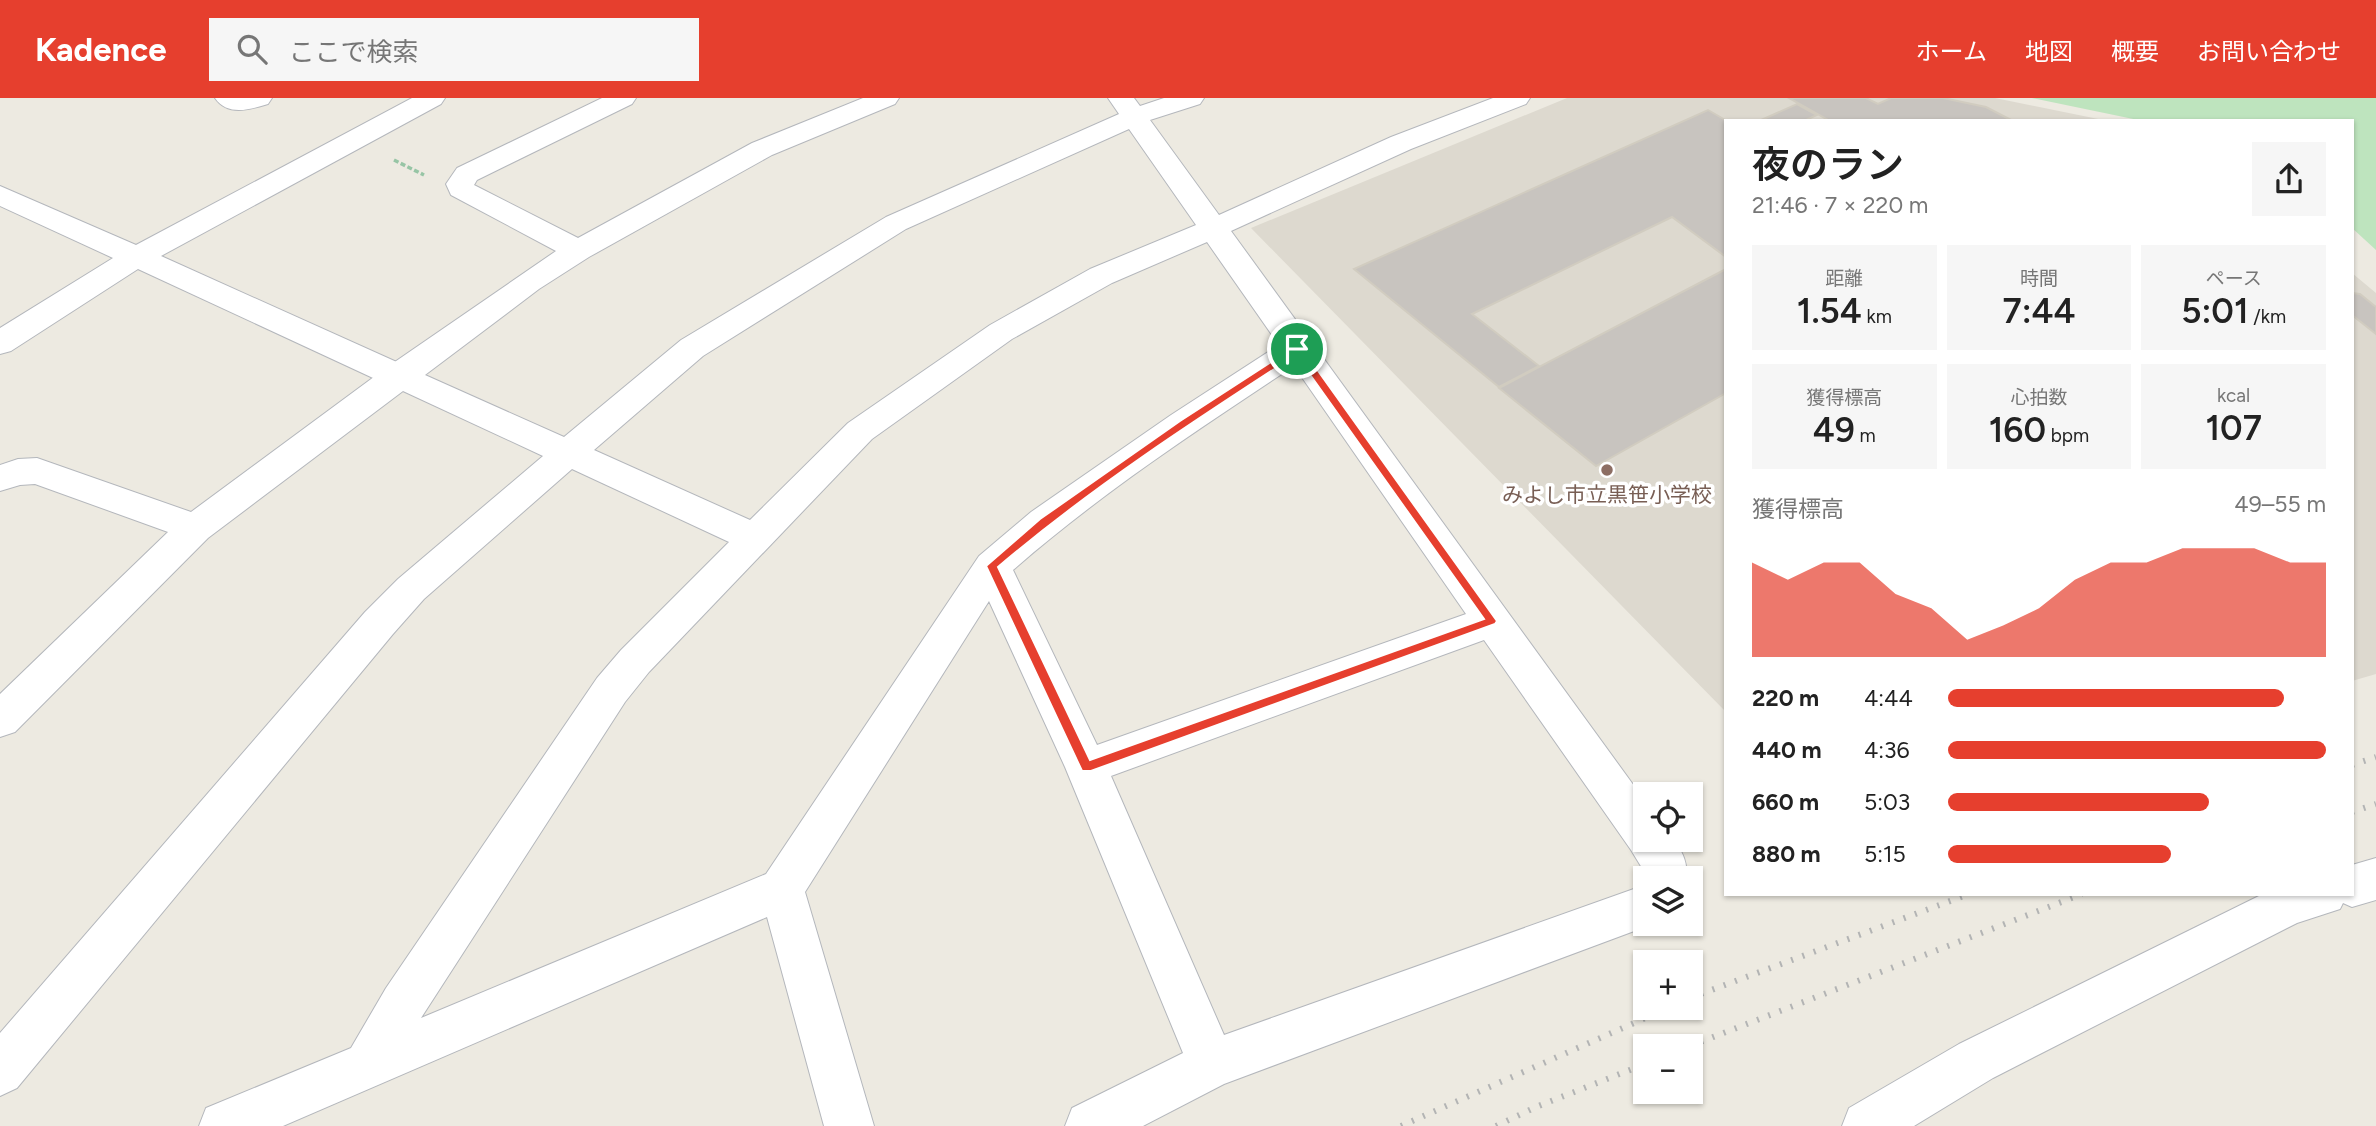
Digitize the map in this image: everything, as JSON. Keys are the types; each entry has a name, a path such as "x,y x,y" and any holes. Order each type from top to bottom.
{"street":[{"path":"228,98 241,103 259,98"},
{"path":"0,343 50,309 135,258 432,98"},
{"path":"578,250 461,189 460,184 467,174 622,98"},
{"path":"0,720 195,528 528,282 578,250 762,149 886,98"},
{"path":"0,1071 379,623 411,589 692,348 896,223 1127,107 1191,98"},
{"path":"369,1063 402,1004 611,690 860,431 1001,332 1101,276 1401,143 1509,99"},
{"path":"1127,107 1633,819"},
{"path":"0,195 755,538"},
{"path":"224,1126 782,889 992,566 1044,522 1183,423 1297,349"},
{"path":"0,478 18,472 37,471 195,528"},
{"path":"992,566 1086,767 1212,1064"},
{"path":"1086,767 1491,621"},
{"path":"2354,885 2376,879"},
{"path":"782,889 849,1126"},
{"path":"1867,1126 1989,1055 2287,905 2317,896"},
{"path":"1090,1126 1212,1064 1633,910"}],"path":[{"path":"360,136 373,150 441,183 461,189"}],"shaded area":[{"name":"みよし市立黒笹小学校","path":"1567,98 1995,98 2098,119 1724,119 1724,710 1251,228"},
{"path":"2354,275 2376,293 2376,674 2354,680"}],"green space":[{"path":"2032,98 2376,98 2376,250 2354,230 2354,119 2133,119"}],"building":[{"path":"1789,98 1866,98 1878,104 1891,98 1943,98 1986,107 2009,119 1826,119"},
{"path":"1797,104 1817,115 1808,119 1763,119"},
{"path":"1708,110 1724,119 1724,256 1672,217 1472,314 1539,366 1499,387 1354,269"},
{"path":"1724,270 1724,394 1596,466 1499,388"},
{"path":"2354,293 2360,294 2376,307 2376,334 2354,317"}],"railway":[{"path":"2354,764 2376,757"},
{"path":"2354,811 2376,804"},
{"path":"1703,993 1964,896"},
{"path":"1703,1041 2077,896"},
{"path":"1401,1126 1641,1020"},
{"path":"1496,1126 1536,1107 1633,1069"}],"place":[{"name":"みよし市立黒笹小学校","path":"1607,470"}],"route":[{"path":"1297,349 1491,621 1086,767 992,566 1044,522 1183,423 1297,349"}]}
